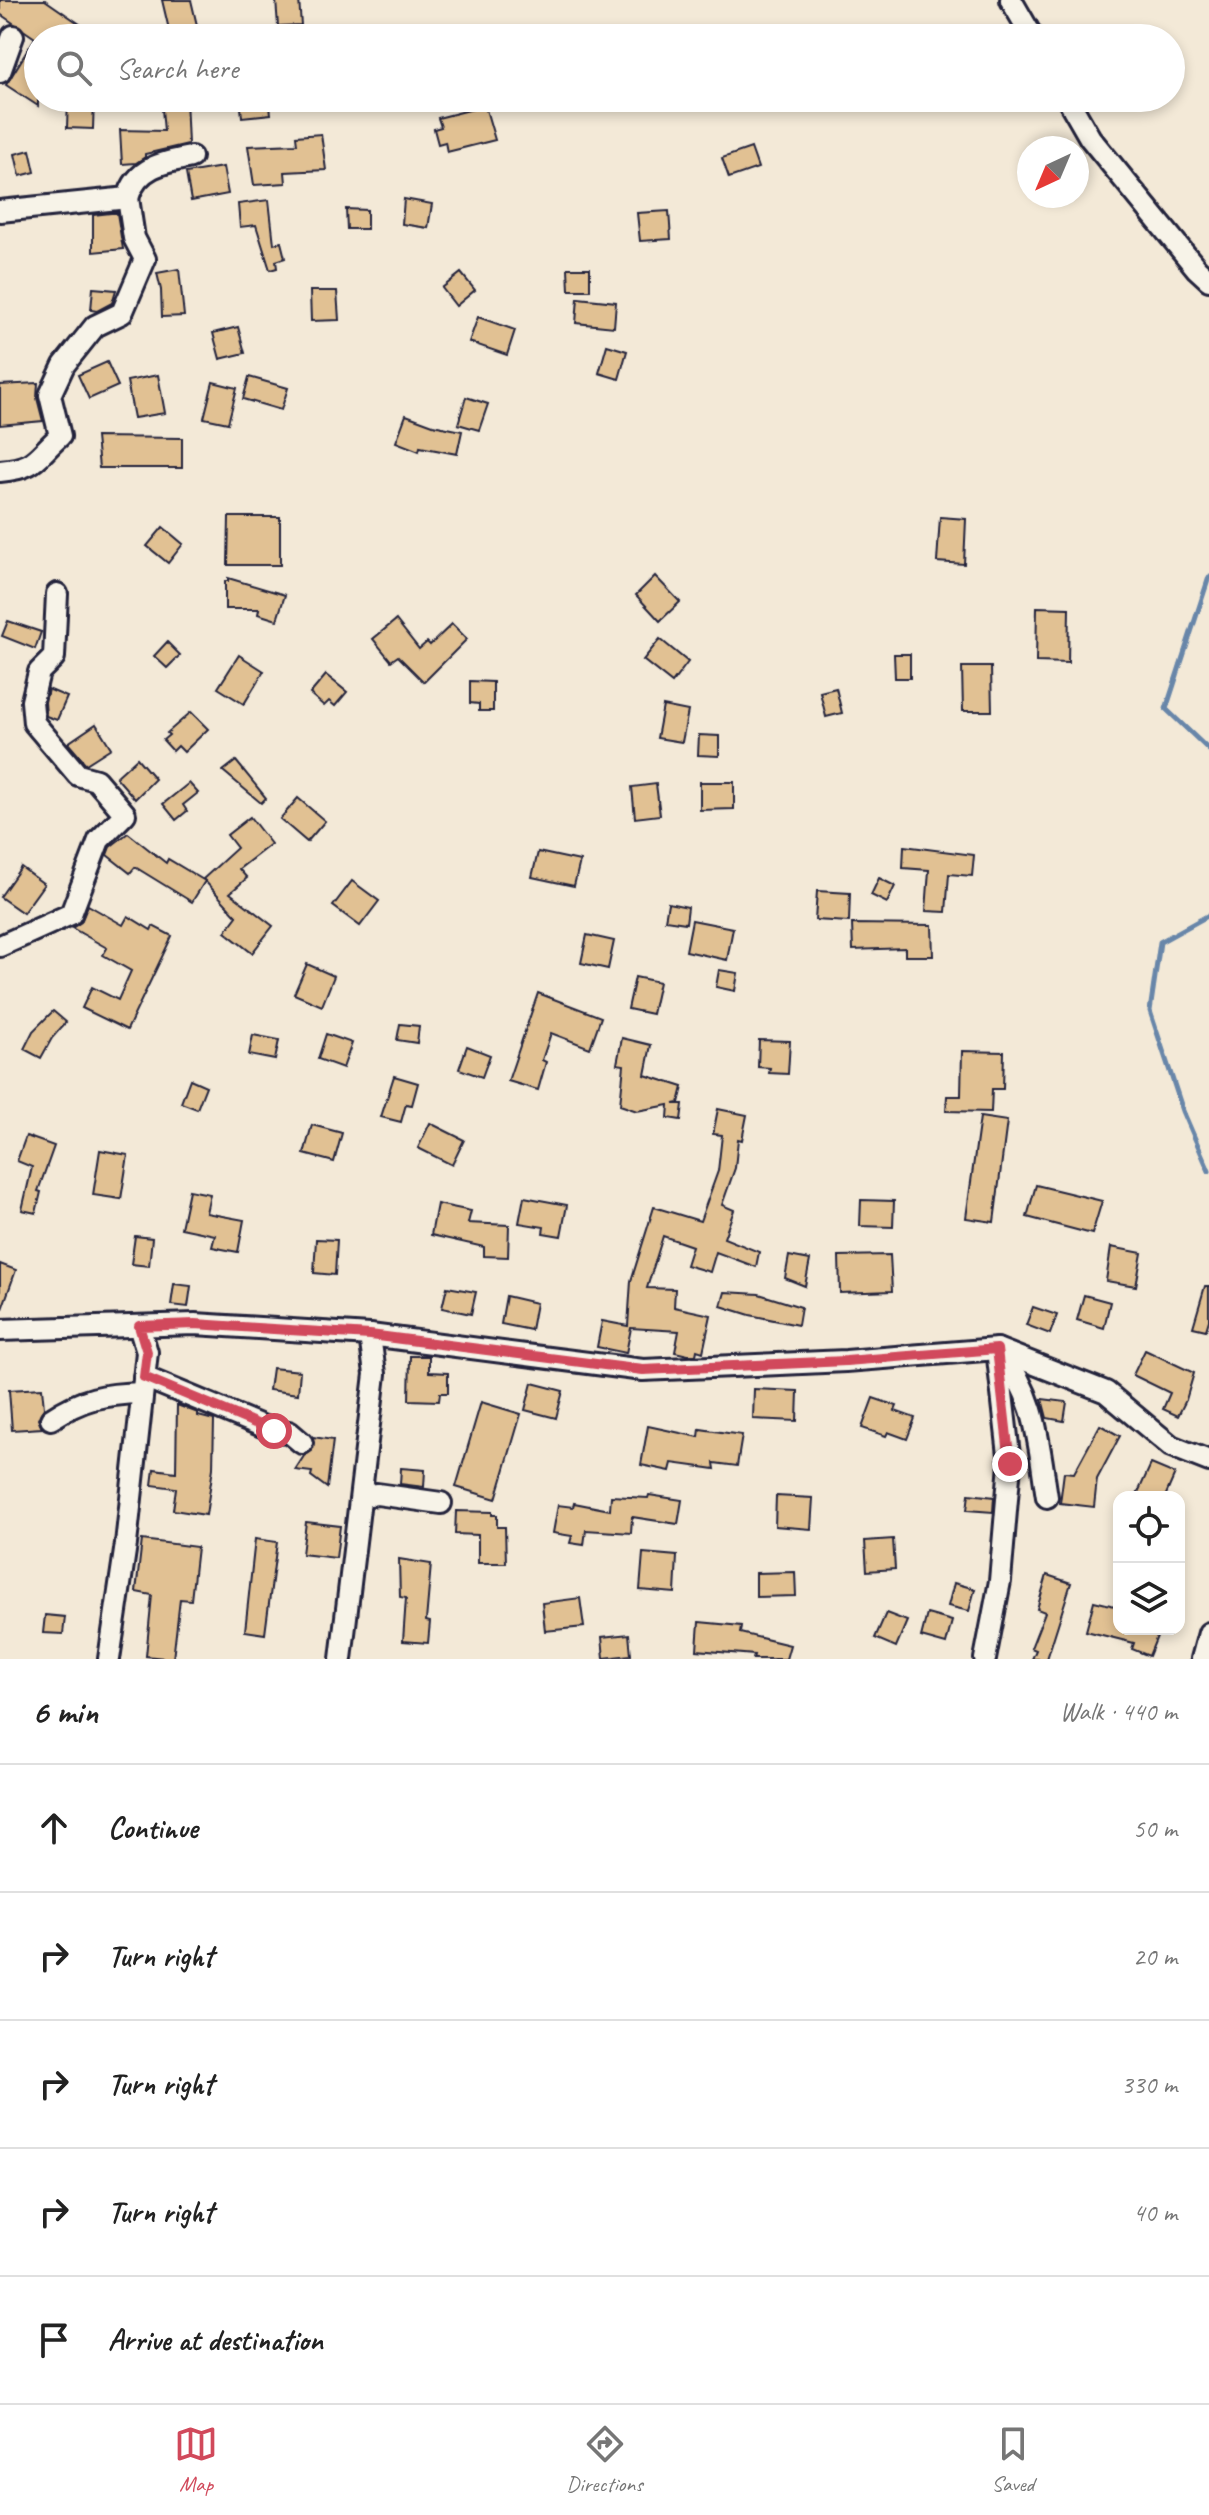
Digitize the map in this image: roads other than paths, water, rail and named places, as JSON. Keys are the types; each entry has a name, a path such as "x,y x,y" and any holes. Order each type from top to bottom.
{"street":[{"path":"1011,0 1025,24"},
{"path":"0,72 13,36"},
{"path":"1075,112 1090,138 1209,280"},
{"path":"0,471 22,469 32,464 60,436 50,395 64,365 95,326 122,313 145,259 134,238 128,198 131,184 144,172 166,162 191,157"},
{"path":"0,211 128,198"},
{"path":"0,946 71,914 99,840 125,814 96,780 78,775 34,723 32,701 39,672 54,657 57,594"},
{"path":"0,1330 195,1324 370,1335 643,1370 846,1361 997,1349 1106,1392 1171,1446 1209,1461"},
{"path":"109,1659 126,1544 147,1352 139,1326"},
{"path":"341,1659 375,1374 370,1335"},
{"path":"997,1349 1017,1372 1031,1405 1047,1497"},
{"path":"985,1659 1000,1581 1010,1464 997,1349"},
{"path":"51,1419 74,1404 143,1385 274,1431 289,1432 302,1443"},
{"path":"361,1496 377,1494 441,1503"},
{"path":"1202,1659 1209,1633"}],"waterway":[{"path":"1209,577 1166,709 1209,750"},
{"path":"1209,915 1160,942 1150,1011 1183,1111 1209,1171"}]}
